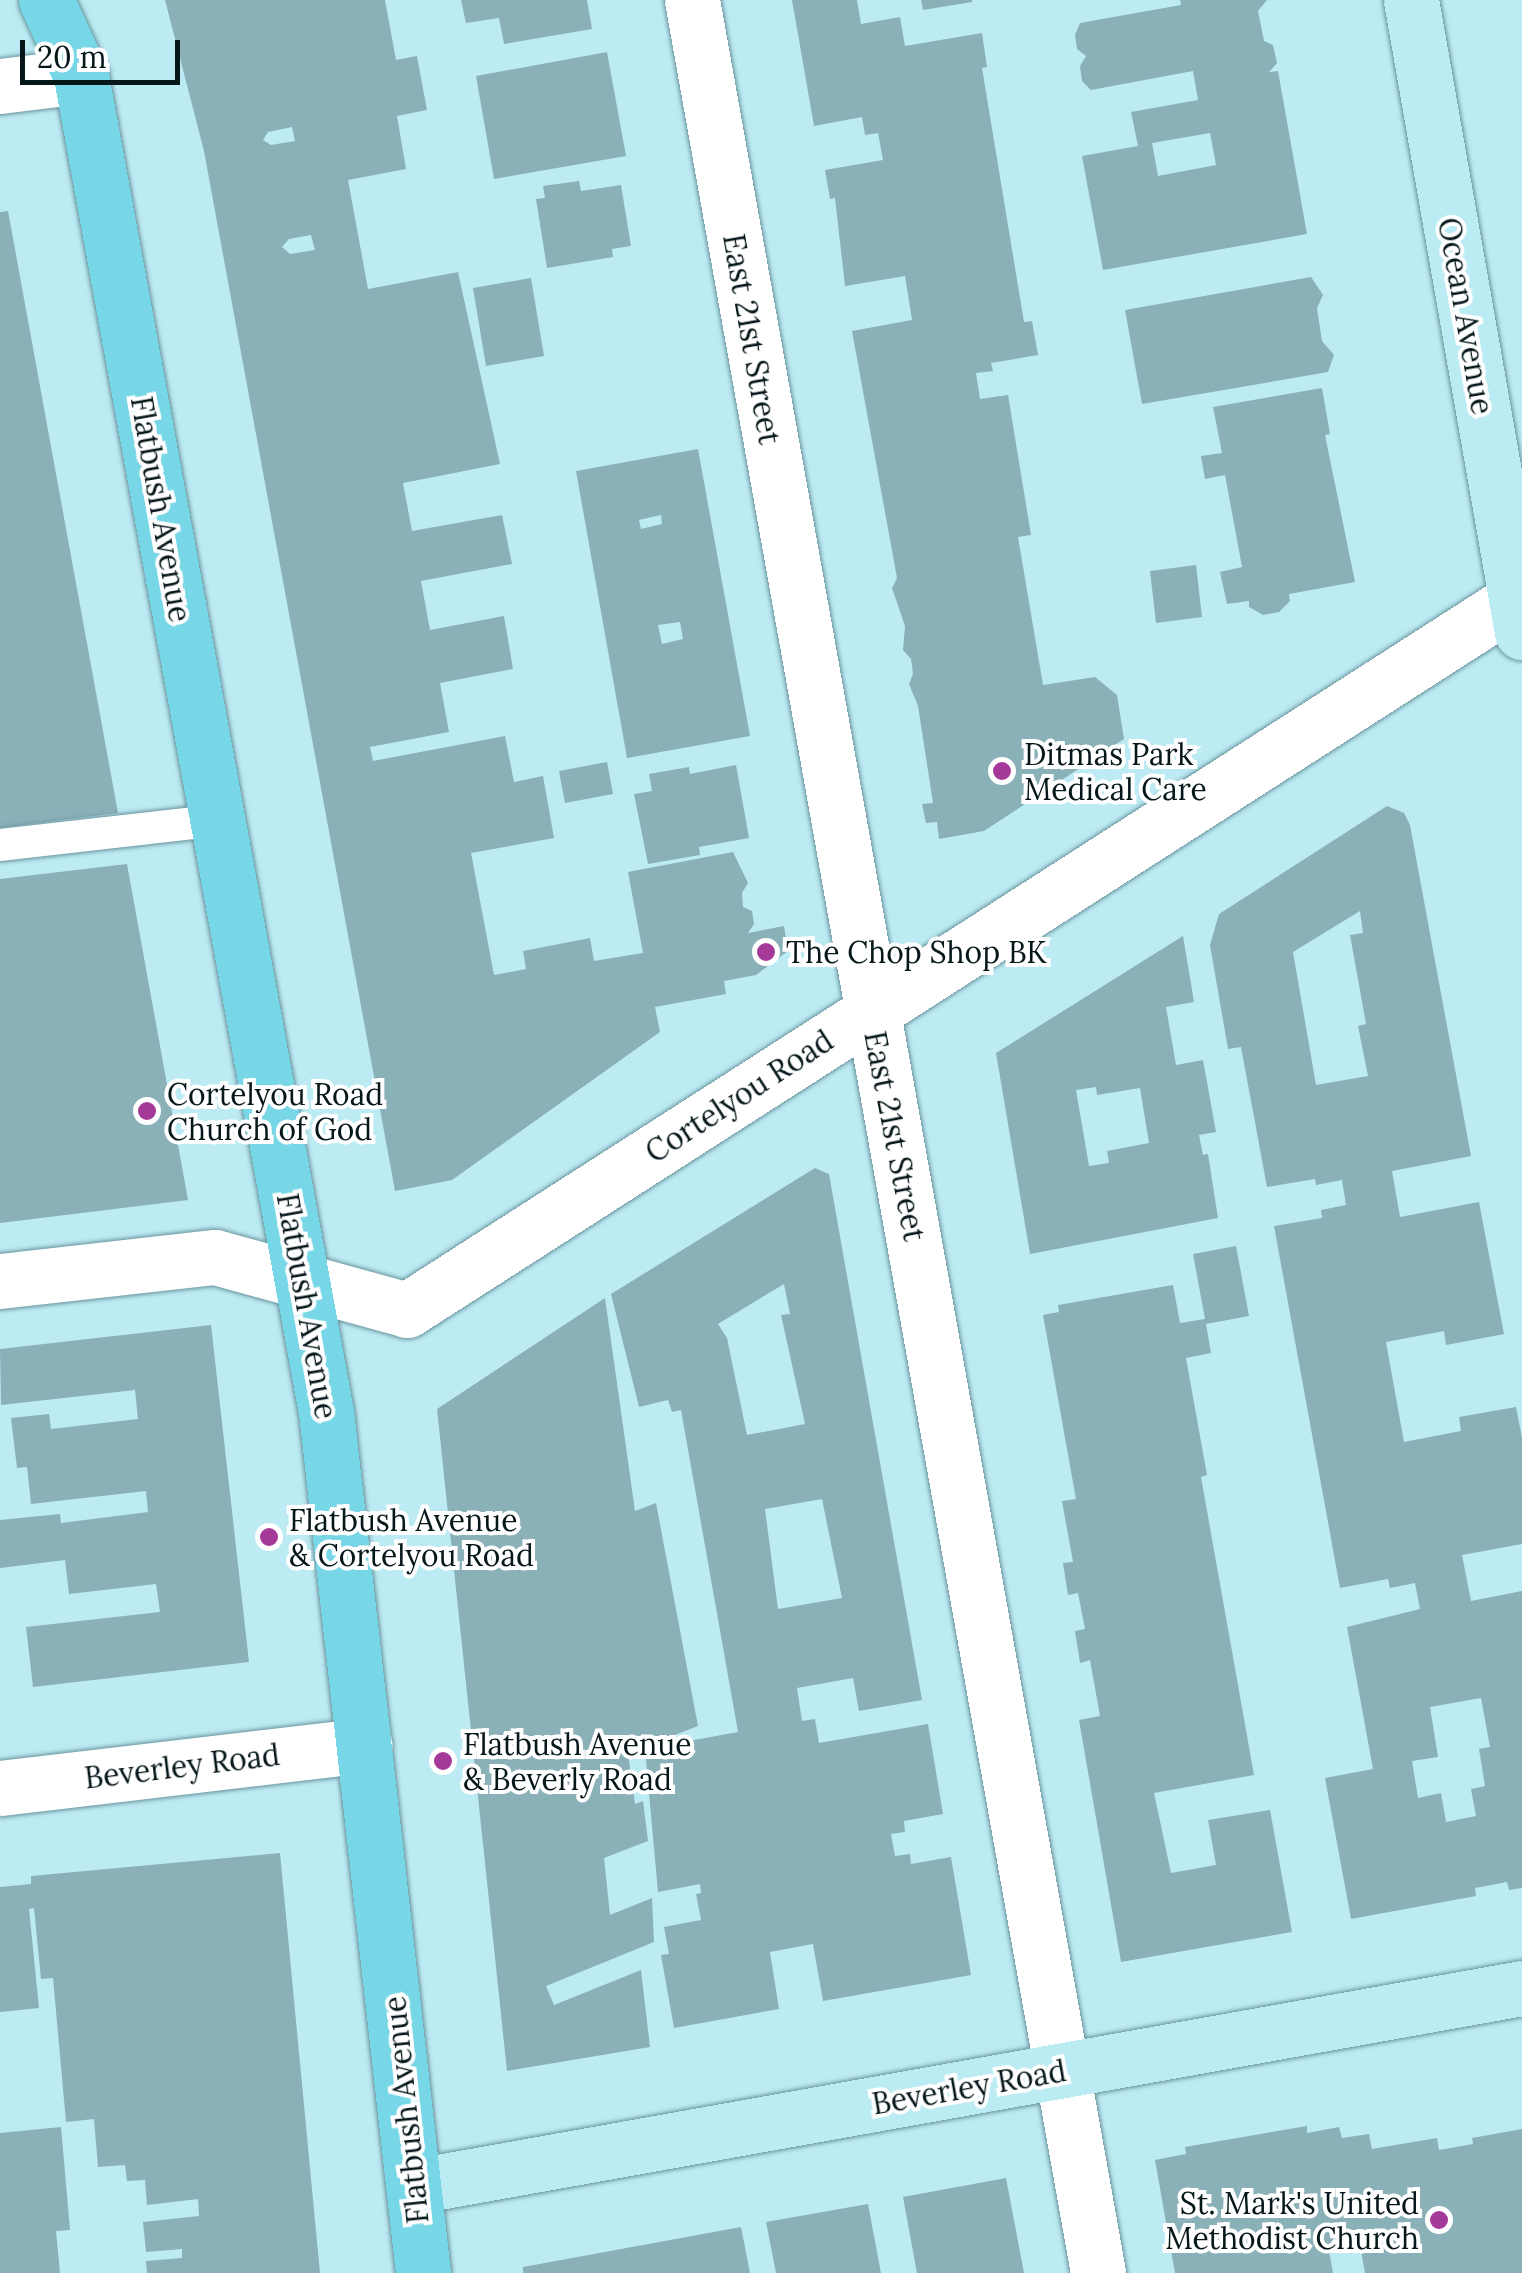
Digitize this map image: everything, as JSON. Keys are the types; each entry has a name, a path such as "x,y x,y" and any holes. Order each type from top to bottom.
{"main road":[{"name":"Flatbush Avenue","path":"46,0 81,76 326,1412 424,2273"}],"street":[{"name":"East 21st Street","path":"692,0 1098,2273"},
{"name":"Ocean Avenue","path":"1411,0 1520,609"},
{"path":"0,86 81,76"},
{"name":"Cortelyou Road","path":"0,1281 216,1257 407,1310 870,1010 1520,609"},
{"name":"Beverley Road","path":"0,1788 364,1746"},
{"name":"Beverley Road","path":"416,2186 1522,1988"}],"lane":[{"path":"0,845 218,820"}],"building":[{"path":"165,0 385,0 396,60 417,56 427,110 397,116 406,169 348,180 368,289 458,272 500,464 403,483 412,531 502,515 512,564 421,581 430,630 504,616 513,669 440,683 449,732 370,747 373,761 505,736 514,782 543,776 554,838 471,853 494,975 526,969 523,951 590,938 594,961 643,953 628,872 733,852 748,883 742,893 743,907 752,911 754,924 748,933 784,926 788,951 756,975 724,981 726,994 655,1007 660,1032 452,1180 395,1191 204,151","holes":["292,127 295,141 271,145 263,140 268,132","311,235 315,250 290,254 282,247 289,239"]},
{"path":"461,0 587,0 592,29 504,44 499,18 466,23"},
{"path":"792,0 857,0 861,24 900,17 905,46 982,33 987,67 982,68 1024,322 1032,321 1038,355 991,363 993,371 976,373 980,399 1008,395 1031,535 1018,537 1043,685 1095,677 1117,695 1124,739 984,831 939,839 937,822 926,823 922,804 933,803 918,706 909,684 913,674 911,659 903,650 905,626 892,588 897,578 852,331 912,320 905,276 845,286 835,198 830,199 825,170 883,160 878,133 865,135 862,117 814,126"},
{"path":"921,0 972,0 972,2 923,10"},
{"path":"1180,0 1267,0 1258,11 1264,41 1273,45 1277,63 1269,72 1278,71 1307,234 1103,270 1082,156 1138,146 1131,112 1198,100 1193,71 1091,90 1082,81 1080,66 1086,56 1077,49 1075,35 1080,23 1181,5","holes":["1210,133 1216,165 1158,176 1152,143"]},
{"path":"607,52 626,156 494,179 476,76"},
{"path":"579,181 581,191 621,185 631,246 612,249 613,257 547,268 536,199 545,198 543,186"},
{"path":"8,211 118,813 0,828 0,212"},
{"path":"1311,277 1323,295 1317,308 1322,341 1334,355 1328,372 1142,404 1125,310"},
{"path":"531,278 544,356 486,366 473,288"},
{"path":"1322,388 1330,434 1325,435 1355,582 1289,594 1290,601 1279,612 1263,615 1249,607 1249,601 1227,604 1220,572 1242,567 1225,475 1205,479 1201,456 1222,453 1213,407"},
{"path":"698,449 750,736 627,758 576,471","holes":["661,515 662,524 641,529 639,520","680,622 683,639 662,644 658,625"]},
{"path":"1196,565 1202,617 1156,623 1150,571"},
{"path":"607,762 613,794 565,803 559,771"},
{"path":"736,765 749,838 699,847 700,855 648,864 634,794 652,791 649,774 689,767 690,774"},
{"path":"1387,806 1404,813 1410,825 1471,1156 1392,1171 1400,1217 1479,1202 1504,1334 1446,1345 1444,1331 1386,1342 1404,1442 1461,1431 1459,1417 1516,1407 1522,1438 1522,1544 1462,1555 1471,1601 1522,1591 1522,1888 1509,1890 1507,1882 1475,1888 1476,1896 1351,1919 1325,1778 1373,1769 1347,1627 1420,1609 1415,1583 1390,1588 1388,1579 1340,1588 1274,1226 1322,1218 1321,1210 1346,1205 1342,1180 1316,1185 1315,1179 1267,1187 1241,1047 1228,1049 1210,945 1219,914","holes":["1360,911 1363,933 1350,935 1366,1024 1358,1026 1368,1076 1316,1085 1293,952","1481,1698 1490,1747 1479,1749 1485,1786 1471,1789 1476,1816 1446,1822 1441,1793 1418,1798 1412,1761 1438,1757 1430,1707"]},
{"path":"127,864 188,1200 0,1223 0,879"},
{"path":"1183,936 1194,1002 1166,1007 1176,1065 1203,1060 1216,1132 1199,1135 1203,1155 1208,1154 1218,1218 1030,1254 996,1053","holes":["1096,1087 1097,1095 1140,1088 1149,1143 1107,1151 1109,1163 1089,1166 1076,1090"]},
{"path":"815,1168 829,1174 922,1700 859,1711 853,1678 797,1688 802,1721 815,1719 819,1743 928,1724 943,1814 904,1821 905,1832 891,1834 895,1856 910,1854 911,1864 951,1857 971,1975 823,2001 813,1944 770,1952 779,2009 674,2028 661,1955 669,1954 664,1927 701,1920 696,1894 701,1893 700,1884 658,1892 645,1749 738,1732 681,1410 672,1412 668,1400 639,1407 611,1294","holes":["784,1284 790,1314 781,1315 805,1424 747,1435 727,1338 718,1324","822,1499 842,1598 778,1609 765,1509"]},
{"path":"1236,1246 1249,1316 1206,1324 1211,1353 1186,1358 1207,1475 1201,1477 1254,1775 1154,1793 1171,1873 1216,1865 1208,1820 1270,1810 1292,1932 1121,1962 1079,1720 1100,1716 1090,1660 1080,1663 1075,1631 1085,1629 1078,1593 1068,1595 1063,1563 1073,1562 1062,1501 1076,1499 1043,1315 1059,1312 1058,1305 1173,1285 1180,1323 1205,1319 1193,1254"},
{"path":"605,1298 635,1511 656,1503 698,1726 628,1753 635,1804 643,1801 648,1841 604,1858 610,1915 652,1898 654,1942 546,1986 554,2005 641,1970 650,2047 507,2071 437,1409"},
{"path":"211,1325 249,1662 33,1687 26,1627 160,1612 156,1584 69,1594 65,1560 0,1568 0,1520 60,1514 61,1523 148,1512 146,1491 31,1504 27,1467 17,1468 11,1418 49,1414 51,1429 138,1419 135,1390 1,1405 0,1349"},
{"path":"280,1853 320,2273 147,2273 146,2261 182,2258 182,2249 146,2252 143,2222 199,2216 198,2199 147,2205 145,2180 127,2181 125,2165 98,2167 94,2119 66,2122 53,1978 41,1979 34,1908 29,1909 39,2008 0,2012 0,1887 31,1884 31,1876"},
{"path":"1307,2126 1307,2133 1339,2127 1342,2138 1369,2134 1372,2149 1437,2138 1439,2150 1473,2144 1472,2138 1522,2129 1522,2273 1365,2273 1359,2240 1328,2245 1333,2273 1175,2273 1155,2160 1186,2154 1185,2147"},
{"path":"61,2127 70,2230 56,2231 60,2273 0,2273 0,2133"},
{"path":"1006,2178 1024,2273 917,2273 903,2197"},
{"path":"868,2204 881,2273 776,2273 766,2222"},
{"path":"741,2227 750,2273 523,2273 523,2267"}],"place":[{"name":"Ditmas Park Medical Care","path":"1002,771"},
{"name":"The Chop Shop BK","path":"766,952"},
{"name":"Cortelyou Road Church of God","path":"147,1111"},
{"name":"Flatbush Avenue & Cortelyou Road","path":"269,1537"},
{"name":"Flatbush Avenue & Beverly Road","path":"443,1761"},
{"name":"St. Mark's United Methodist Church","path":"1439,2220"}]}
